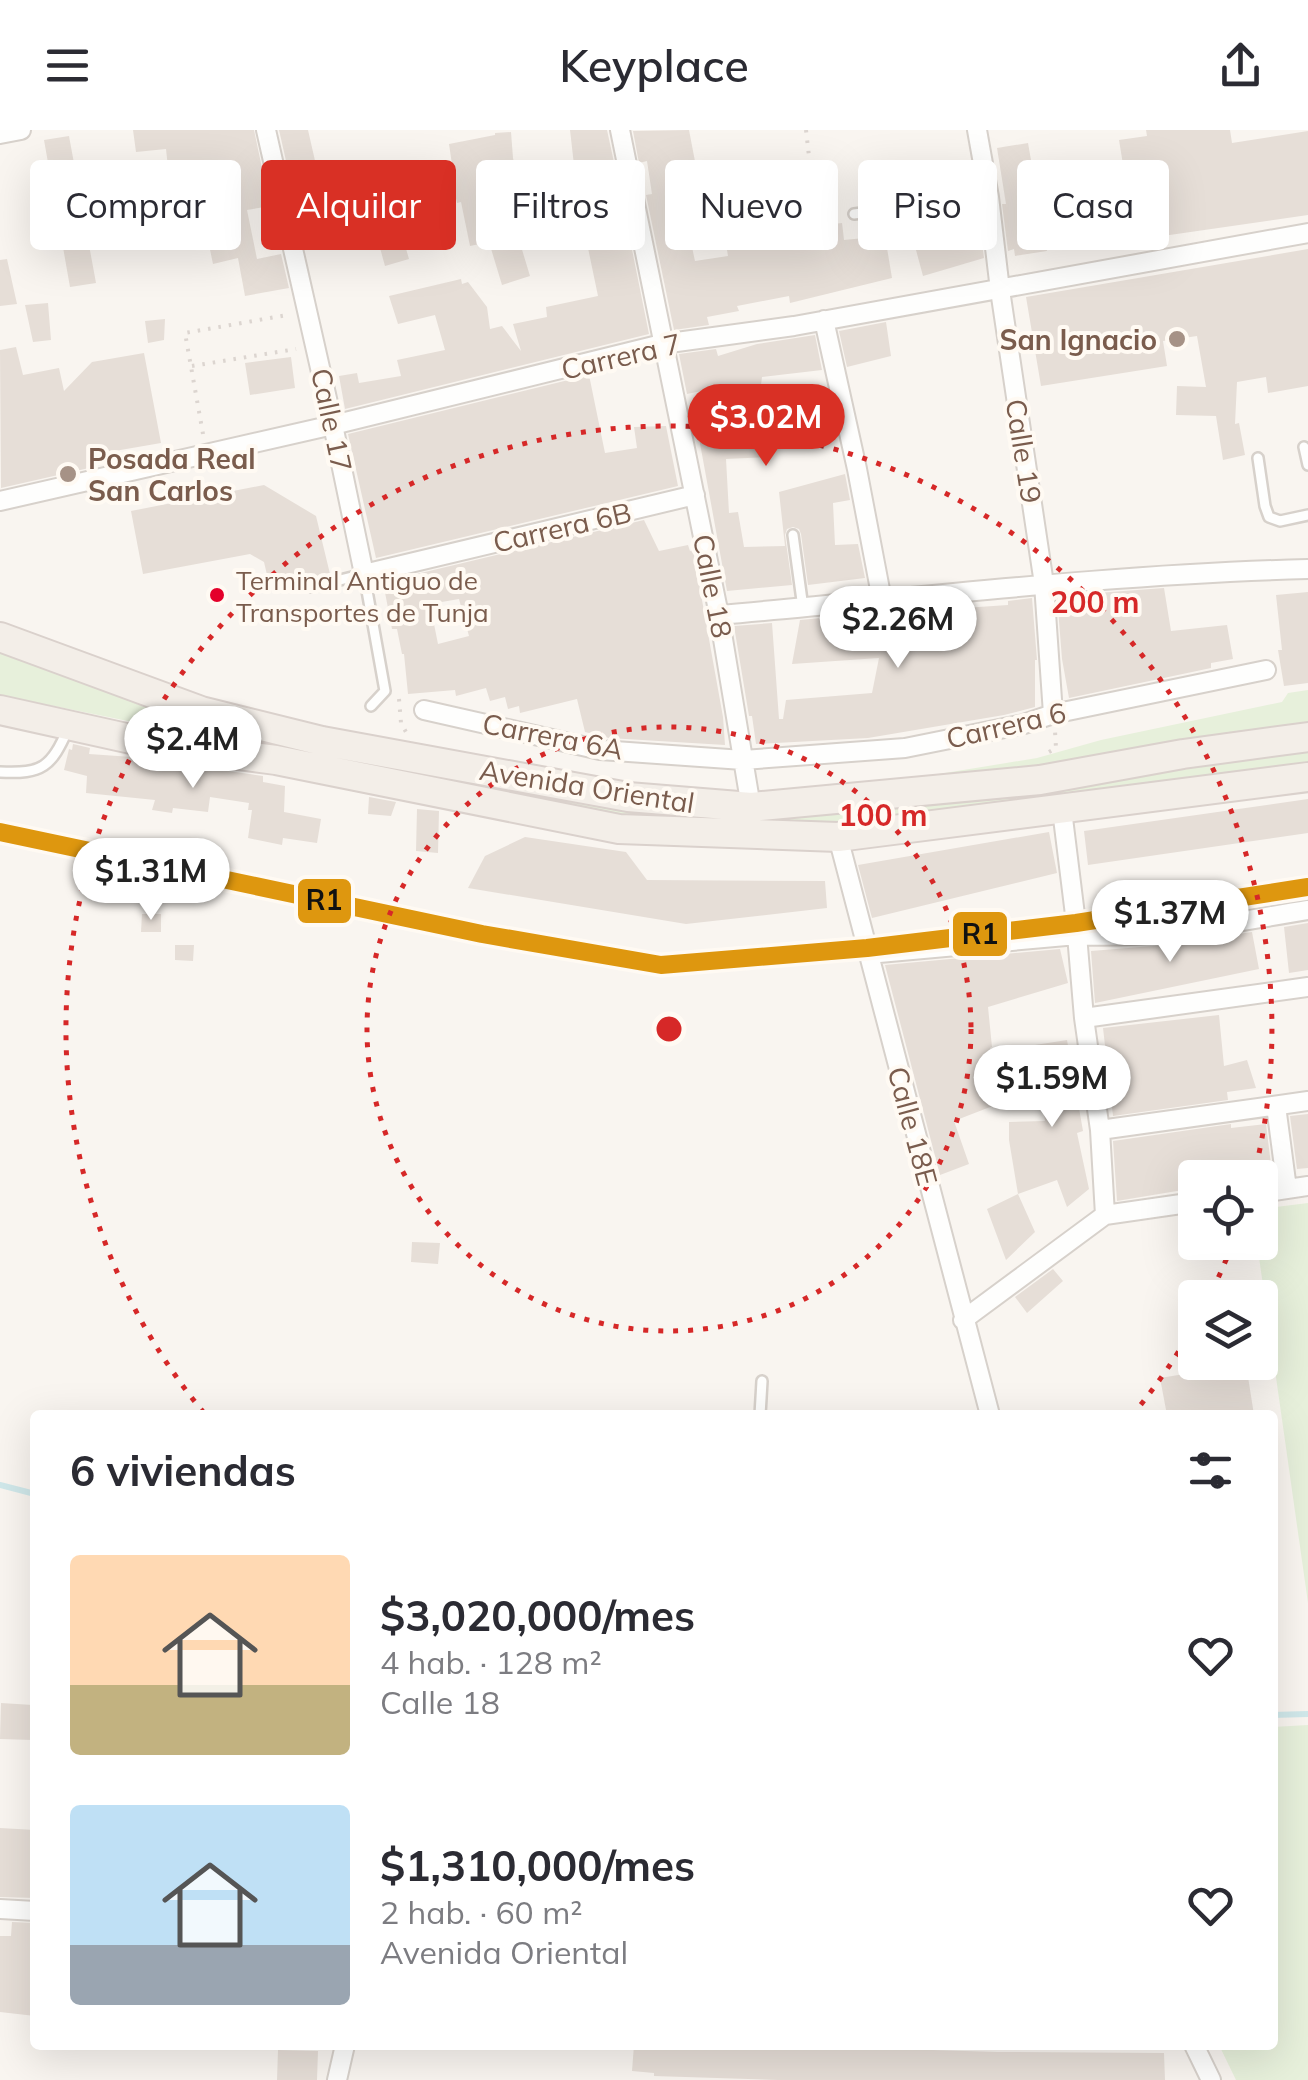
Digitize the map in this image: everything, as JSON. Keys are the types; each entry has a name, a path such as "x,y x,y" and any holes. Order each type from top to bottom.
{"main road":[{"name":"Avenida Oriental","path":"0,638 201,711 284,731 628,798 751,808 1040,780 1183,754 1308,737"},
{"name":"Avenida Oriental","path":"0,710 149,743 276,760 619,829 838,837 1308,777"},
{"path":"276,760 284,731"}],"street":[{"path":"0,134 21,130"},
{"name":"Calle 17","path":"266,130 364,574"},
{"name":"Calle 18","path":"620,130 719,615 751,808"},
{"name":"Calle 19","path":"976,130 982,160"},
{"name":"Carrera 7","path":"0,501 662,344 1000,290 1308,233"},
{"name":"Calle 19","path":"995,250 1044,584 1053,714"},
{"path":"824,320 882,600"},
{"name":"Carrera 6B","path":"364,574 695,495"},
{"path":"719,615 1044,584 1308,569"},
{"name":"Carrera 6","path":"743,760 904,748 1266,670"},
{"name":"Carrera 6A","path":"424,710 600,750 743,760"},
{"path":"1062,810 1100,1130 1105,1215"},
{"name":"Calle 18E","path":"838,837 989,1410"},
{"path":"868,954 1077,934 1110,937 1182,930 1308,910"},
{"path":"1084,1018 1308,987"},
{"path":"1100,1130 1308,1101"},
{"path":"1276,1106 1287,1189"},
{"path":"1278,1190 1308,1186"},
{"path":"964,1320 1105,1215 1178,1204"},
{"path":"0,1909 30,1911"},
{"path":"336,2080 345,2050"},
{"path":"1196,2050 1210,2080"}],"lane":[{"path":"854,214 858,213"},
{"path":"1304,447 1308,465"},
{"path":"1258,458 1270,517 1280,521 1308,515"},
{"path":"793,535 803,608"},
{"name":"Carrera 6B","path":"312,587 364,574"},
{"name":"Calle 17","path":"364,574 385,691 371,706"},
{"path":"0,772 41,769 56,754 69,726"},
{"path":"760,1410 762,1381"}],"path":[{"path":"806,130 809,160"},
{"path":"207,453 186,333 284,316"},
{"path":"191,366 315,346"},
{"path":"424,710 398,694 404,728 431,761"},
{"path":"1040,780 1043,760 1056,748 1053,714"}],"green space":[{"path":"0,647 266,737 262,741 199,727 172,730 0,695"},
{"path":"1308,690 1308,732 1025,773 865,786 1037,758 1101,740 1282,702 1288,693"},
{"path":"302,748 613,805 1308,750 1308,766 874,822 789,826 610,817 291,756"},
{"path":"1308,1203 1308,1603 1276,1380 1278,1280 1262,1280 1259,1260 1278,1260 1278,1207"},
{"path":"1308,1725 1308,2080 1236,2080 1221,2050 1278,2050 1278,1727"}],"building":[{"path":"133,130 254,130 261,163 261,208 247,210 257,259 281,254 289,288 245,296 238,258 213,264 210,250 241,250 241,160 167,160 166,149 136,152"},
{"path":"279,130 308,130 315,160 286,160"},
{"path":"570,130 607,130 613,160 573,160"},
{"path":"689,130 695,160 665,160 665,250 693,250 695,261 728,256 727,250 838,250 838,223 842,223 844,240 858,239 858,250 887,250 892,278 790,303 789,296 737,306 739,311 707,317 709,325 674,330 646,195 652,194 647,161 638,160 633,131"},
{"path":"1146,130 1230,130 1232,143 1308,131 1308,215 1169,235 1169,160 1122,160 1119,140 1147,136"},
{"path":"511,132 513,160 476,160 476,245 470,246 461,202 457,203 456,198 456,160 451,160 449,144"},
{"path":"69,136 73,160 48,160 44,140"},
{"path":"1028,143 1031,160 1017,160 1017,250 1047,251 1015,256 1014,249 1008,251 1002,204 1006,204 997,148"},
{"path":"1308,249 1308,386 1268,393 1266,377 1237,382 1235,424 1239,423 1245,455 1223,460 1216,416 1176,415 1177,386 1206,387 1197,336 1163,341 1167,366 1041,386 1026,297"},
{"path":"63,250 90,250 96,283 70,287"},
{"path":"381,250 406,250 409,259 385,266"},
{"path":"491,250 522,250 530,276 502,285"},
{"path":"588,250 632,250 649,334 345,409 339,376 357,373 359,383 401,376 397,360 445,350 435,315 398,324 389,296 461,279 462,284 468,282 487,307 490,329 502,326 521,351 513,324 547,317 546,307 598,296"},
{"path":"916,250 983,250 984,258 923,276"},
{"path":"7,259 17,304 0,306 0,260"},
{"path":"48,303 51,340 33,342 25,305"},
{"path":"165,319 164,340 148,343 145,321"},
{"path":"886,322 891,356 847,367 839,331"},
{"path":"815,335 822,370 762,377 760,393 756,393 756,432 780,430 785,445 767,446 769,457 726,459 729,513 738,512 744,547 785,546 779,492 845,474 850,500 833,503 835,545 858,544 865,578 808,585 801,534 793,527 785,535 792,585 727,591 699,438 729,425 726,398 717,398 716,388 687,394 679,354 716,349 718,356 757,344"},
{"path":"16,347 23,375 59,368 64,391 92,362 144,353 161,443 109,452 89,468 1,488 0,350"},
{"path":"291,357 295,388 250,395 245,363"},
{"path":"589,375 605,453 637,448 634,427 666,426 678,486 376,558 348,434"},
{"path":"264,485 316,516 330,574 271,592 264,562 250,554 143,574 131,511"},
{"path":"644,520 659,551 688,545 693,550 725,745 609,738 585,732 577,699 520,713 519,706 508,709 505,697 490,701 486,688 456,696 455,690 408,694 404,654 397,629 392,629 383,582","holes":["459,599 469,636 438,644 430,604"]},
{"path":"1164,588 1171,631 1227,625 1233,659 1211,663 1211,668 1069,698 1057,596"},
{"path":"1308,592 1308,683 1284,686 1276,595"},
{"path":"1032,598 1037,660 1035,707 868,738 756,744 734,626 772,623 779,719 783,719 786,700 872,693 879,658 792,664 800,620 949,606 1008,605 1008,601"},
{"path":"73,744 90,748 89,754 263,776 263,782 285,786 284,812 321,819 317,843 283,838 282,845 248,838 252,810 248,810 249,803 210,797 208,812 173,808 172,813 152,810 155,800 86,793 87,776 64,770"},
{"path":"369,797 396,802 391,816 368,814"},
{"path":"1308,799 1308,833 1088,865 1084,831"},
{"path":"417,809 439,811 438,853 416,851"},
{"path":"1049,832 1057,873 872,918 858,865"},
{"path":"525,837 626,852 647,880 825,881 827,908 686,924 468,888 485,856"},
{"path":"142,914 161,914 161,932 141,932"},
{"path":"1308,923 1308,970 1289,973 1284,927"},
{"path":"1252,932 1259,969 1095,1003 1091,951"},
{"path":"175,945 194,945 193,961 175,960"},
{"path":"1060,949 1068,983 988,1007 990,1048 1003,1102 954,1121 969,1164 940,1175 885,965"},
{"path":"1219,1015 1224,1066 1247,1060 1256,1088 1227,1092 1228,1100 1113,1116 1103,1028"},
{"path":"1067,1040 1083,1131 1077,1133 1089,1189 1067,1207 1057,1180 1018,1194 1009,1122 1045,1121 1035,1045"},
{"path":"1308,1114 1308,1168 1297,1169 1290,1116"},
{"path":"1231,1124 1231,1128 1266,1124 1270,1160 1178,1160 1178,1191 1117,1201 1113,1141"},
{"path":"1018,1194 1035,1232 1006,1260 987,1209"},
{"path":"412,1242 440,1243 438,1264 411,1262"},
{"path":"1053,1269 1063,1281 1027,1313 1015,1297"},
{"path":"1178,1375 1178,1380 1249,1380 1253,1410 1166,1410 1160,1378"},
{"path":"1,1703 30,1705 30,1740 0,1739"},
{"path":"0,1828 30,1830 30,1898 0,1897"},
{"path":"12,1922 30,1923 30,2015 0,2012 0,1936 11,1936"},
{"path":"278,2050 318,2051 317,2080 277,2080"},
{"path":"634,2050 1164,2053 1165,2080 778,2080 654,2076 632,2071"}],"waterway":[{"path":"0,1485 30,1493"},
{"path":"1278,1715 1308,1714"}],"transit line":[{"name":"R1","path":"0,832 482,934 661,965 867,948 1076,923 1308,887"}],"place":[{"name":"San Ignacio","path":"1177,339"},
{"name":"Posada Real San Carlos","path":"68,474"},
{"name":"Terminal Antiguo de Transportes de Tunja","path":"217,595"}]}
